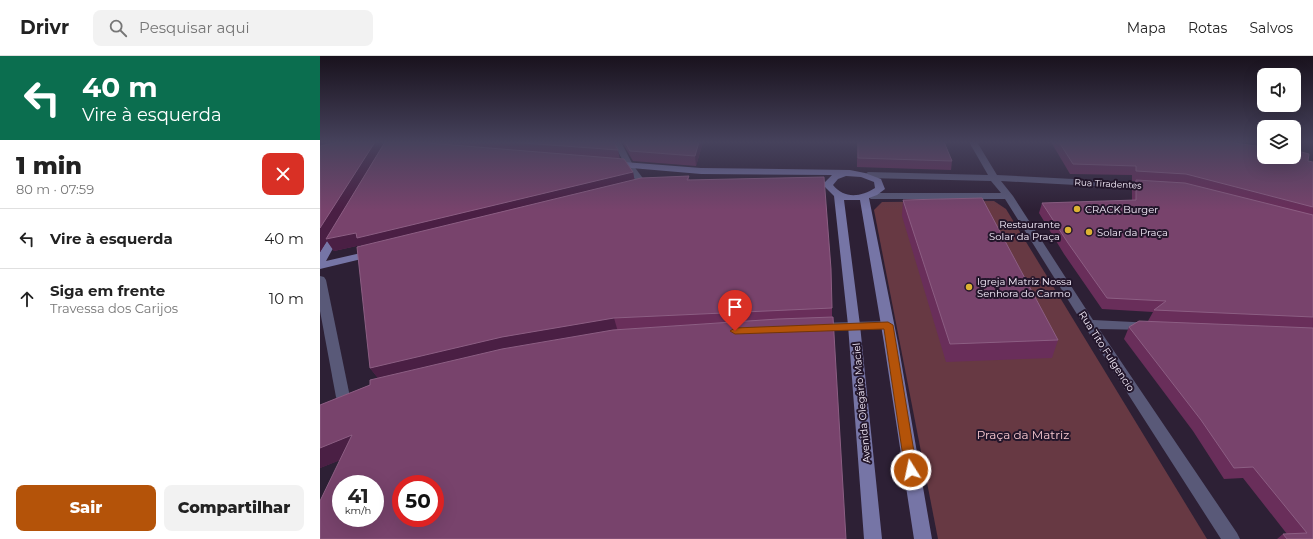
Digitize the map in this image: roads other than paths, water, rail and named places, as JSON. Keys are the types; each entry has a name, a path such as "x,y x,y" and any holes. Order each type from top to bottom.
{"main road":[{"path":"623,165 701,171 857,173 868,175 878,181 880,189 867,197 851,198 840,196 832,191 828,185 804,182 765,181"},
{"path":"828,185 830,180 836,176 845,174"},
{"name":"Avenida Olegário Maciel","path":"840,196 854,326 873,539"},
{"path":"867,197 923,539"},
{"path":"320,262 344,221"},
{"path":"320,266 381,251"}],"street":[{"path":"629,165 643,186"},
{"name":"Rua Tito Fulgencio","path":"986,165 1231,539"},
{"name":"Rua Tiradentes","path":"868,175 994,178 1157,187"},
{"path":"867,197 1008,196"},
{"path":"320,280 337,399 358,394"},
{"path":"1089,324 1158,327"},
{"path":"802,328 888,325"}],"place":[{"name":"CRACK Burger","path":"1077,209"},
{"name":"Restaurante Solar da Praça","path":"1068,230"},
{"name":"Solar da Praça","path":"1089,232"},
{"name":"Igreja Matriz Nossa Senhora do Carmo","path":"969,287"}],"park label":[{"name":"Praça da Matriz","path":"1023,435"}]}
